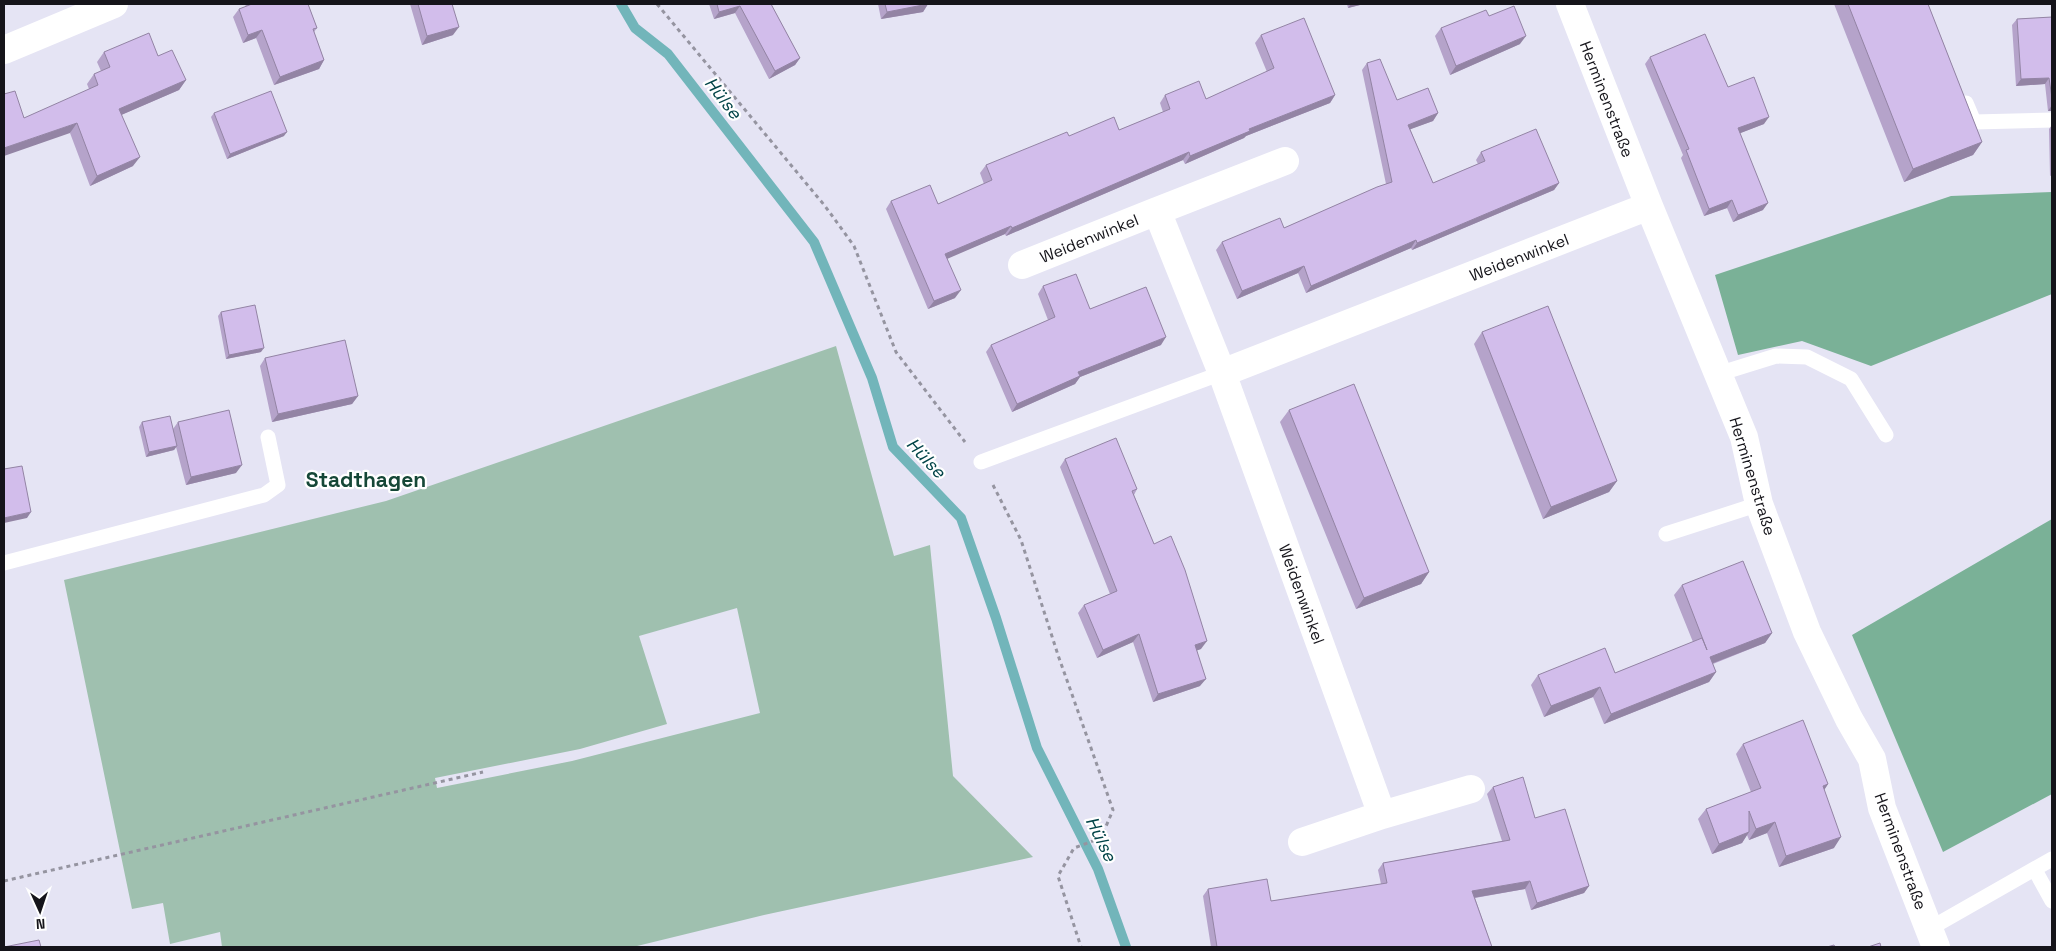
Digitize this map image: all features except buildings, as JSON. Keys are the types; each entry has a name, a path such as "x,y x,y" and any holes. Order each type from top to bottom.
{"street":[{"path":"4,50 114,4"},
{"name":"Herminenstraße","path":"1570,4 1649,206 1744,437 1759,504 1807,632 1849,719 1872,760 1882,808 1932,938"},
{"name":"Weidenwinkel","path":"1022,265 1285,161"},
{"name":"Weidenwinkel","path":"1222,373 1649,206"},
{"name":"Weidenwinkel","path":"1157,211 1222,373 1382,815"},
{"path":"1302,842 1382,815 1471,789"}],"lane":[{"path":"1960,86 1974,122 2052,120"},
{"path":"1718,374 1776,356 1807,357 1851,379 1886,435"},
{"path":"981,462 1222,373"},
{"path":"4,563 264,495 278,485 268,437"},
{"path":"1666,534 1759,504"},
{"path":"1932,938 2052,859"},
{"path":"2035,870 2052,901"}],"path":[{"path":"657,4 825,206 854,246 896,352 981,462 1021,540 1058,655 1113,810 1101,838 1074,848 1058,876 1081,947"},
{"path":"4,881 483,772"}],"green space":[{"path":"2052,192 2052,294 1871,366 1802,341 1738,355 1715,275 1951,196"},
{"path":"836,346 894,556 930,545 953,776 1033,857 764,915 633,947 222,947 220,932 170,944 163,903 132,909 64,580 386,501","holes":["737,608 760,713 572,761 437,788 435,778 580,749 667,724 639,636"]},
{"path":"2052,519 2052,794 1943,852 1852,635"}],"waterway":[{"name":"Hülse","path":"621,4 635,28 668,54 814,242 872,378 893,447 961,518 996,618 1037,748 1098,869 1126,947"}],"district":[{"name":"Stadthagen","path":"366,480"}]}
